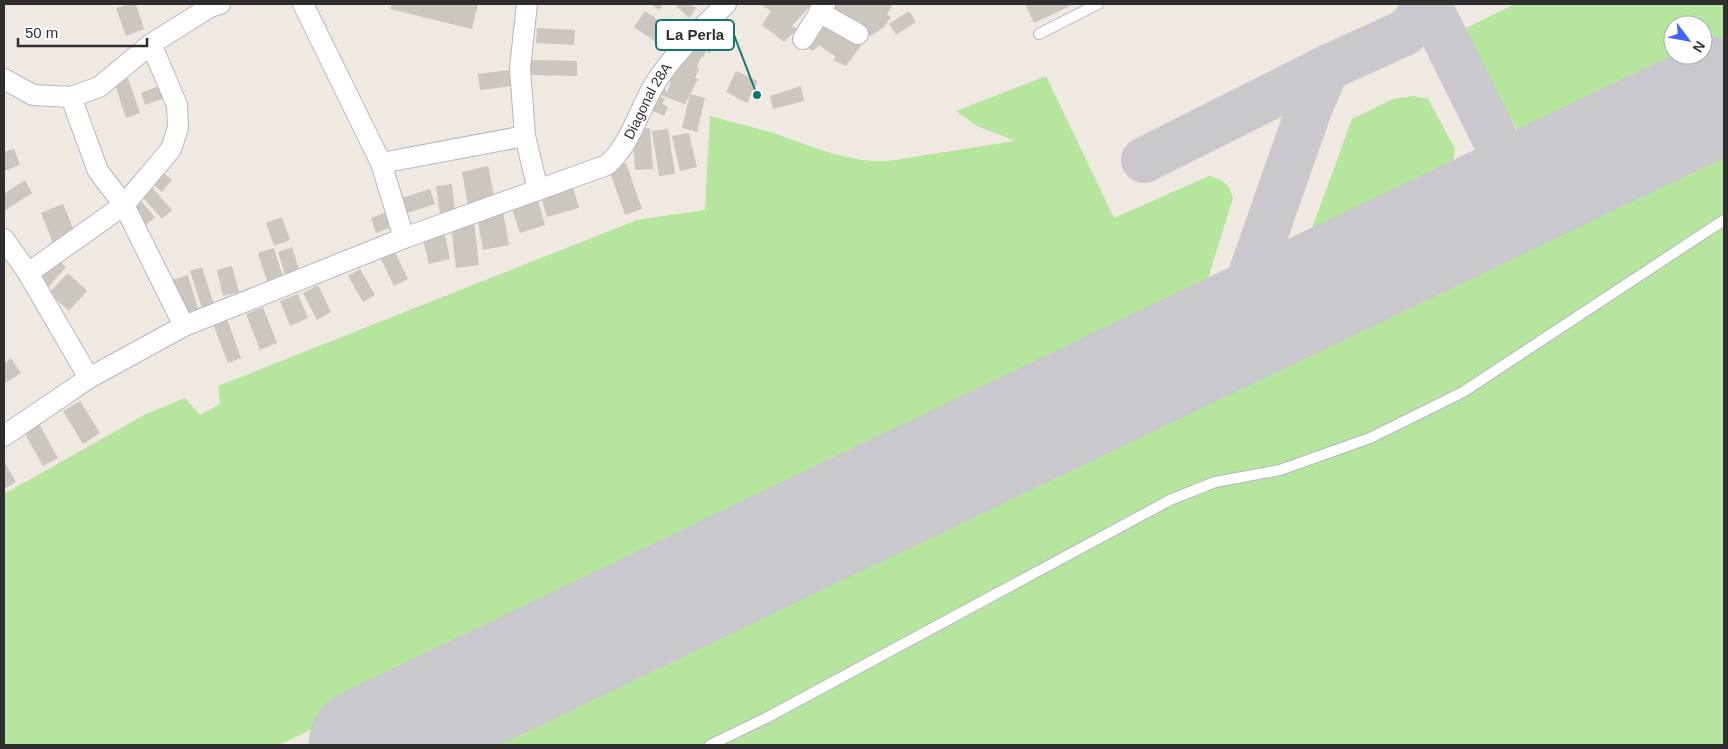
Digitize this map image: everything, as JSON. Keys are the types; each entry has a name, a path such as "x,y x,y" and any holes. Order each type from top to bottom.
{"street":[{"path":"303,4 381,163 404,238"},
{"path":"6,432 89,378 184,326 404,238 538,190 525,136 520,68 527,4"},
{"name":"Diagonal 28A","path":"538,190 607,165 614,159 654,84 672,59 726,4"},
{"path":"4,79 33,95 71,98 99,87 151,44 213,5"},
{"path":"803,39 822,8 858,34"},
{"path":"28,273 124,205 172,149 178,128 177,105 151,44"},
{"path":"71,98 98,171 124,205 184,326"},
{"path":"381,163 525,136"},
{"path":"4,239 28,273 89,378"}],"lane":[{"path":"1039,34 1098,4"},
{"path":"710,745 810,695 1170,500 1214,482 1280,470 1370,438 1463,392 1724,220"}],"green space":[{"path":"1515,4 1724,4 1724,49 1713,54 1713,15 1663,15 1663,65 1690,65 1527,143 1508,116 1492,88 1466,28"},
{"path":"1046,76 1114,218 1209,176 1222,181 1230,189 1233,198 1203,295 279,745 4,745 4,494 146,414 185,398 200,415 220,404 218,386 637,220 705,210 710,116 773,133 844,156 873,161 888,161 1015,141 977,126 956,111"},
{"path":"1414,96 1428,99 1455,149 1453,163 1311,231 1352,119 1393,99"},
{"path":"1724,146 1724,745 486,745"}],"building":[{"path":"136,4 144,29 126,36 116,8"},
{"path":"392,4 478,4 472,29 390,9"},
{"path":"650,4 664,4 659,10"},
{"path":"674,4 690,4 696,8 689,18"},
{"path":"760,4 812,4 792,26 797,29 784,42 762,25 771,11"},
{"path":"837,4 893,4 887,14 891,17 884,27 871,36 838,17 837,10 834,8"},
{"path":"1025,4 1074,4 1034,23"},
{"path":"645,11 679,34 668,50 634,27"},
{"path":"909,11 916,22 896,35 889,24"},
{"path":"819,22 862,44 846,66 833,60 836,57 819,45 813,51 804,45"},
{"path":"537,28 575,30 574,45 536,43"},
{"path":"697,40 712,46 710,53 706,51 703,58 701,57 695,78 698,79 685,104 658,94 663,86 667,92 671,82 667,81"},
{"path":"529,60 577,61 577,76 529,75"},
{"path":"509,70 511,86 480,90 478,74"},
{"path":"736,71 758,81 747,103 726,92"},
{"path":"128,78 140,113 126,118 114,82"},
{"path":"164,84 168,97 145,105 141,93"},
{"path":"801,86 804,101 773,109 770,96"},
{"path":"690,94 705,98 697,132 682,128"},
{"path":"658,95 665,99 662,104 668,107 664,116 651,110"},
{"path":"650,128 653,169 635,170 632,129"},
{"path":"668,129 675,174 659,176 652,131"},
{"path":"689,133 697,167 680,171 672,136"},
{"path":"14,149 20,165 4,171 4,152"},
{"path":"626,163 642,209 625,215 609,169"},
{"path":"488,166 495,200 468,206 462,172"},
{"path":"160,170 172,180 162,192 150,182"},
{"path":"25,180 32,193 4,211 4,194"},
{"path":"148,183 172,210 162,219 138,192"},
{"path":"452,184 455,212 440,215 436,186"},
{"path":"572,184 579,208 547,217 540,194"},
{"path":"430,189 435,204 407,213 402,198"},
{"path":"137,197 155,217 145,226 127,205"},
{"path":"537,197 545,225 520,233 511,206"},
{"path":"63,204 75,233 53,243 41,213"},
{"path":"389,211 395,226 376,233 371,218"},
{"path":"503,211 509,245 483,250 477,216"},
{"path":"282,217 290,240 274,246 266,223"},
{"path":"474,222 479,265 456,268 451,225"},
{"path":"444,231 450,259 429,264 422,236"},
{"path":"292,247 300,273 286,278 278,252"},
{"path":"274,248 285,283 269,288 258,253"},
{"path":"394,250 408,279 394,286 380,257"},
{"path":"54,257 66,267 49,286 37,276"},
{"path":"232,266 239,292 223,296 217,270"},
{"path":"202,267 214,305 202,308 190,271"},
{"path":"360,269 375,295 363,302 348,276"},
{"path":"68,273 87,291 69,311 49,293"},
{"path":"188,275 198,309 182,314 172,280"},
{"path":"318,285 331,312 317,320 303,293"},
{"path":"298,294 308,318 290,326 280,301"},
{"path":"263,307 277,343 260,350 246,314"},
{"path":"227,319 241,358 228,363 213,324"},
{"path":"11,358 21,373 4,384 4,363"},
{"path":"80,401 100,433 83,444 63,411"},
{"path":"39,424 58,458 43,466 24,432"},
{"path":"4,461 16,482 4,489"}],"taxiway":[{"path":"1144,160 1329,67 1404,33 1413,25 1427,4"},
{"path":"1432,4 1433,14 1499,147 1506,154 1529,167 1546,170 1565,170"},
{"path":"1203,345 1228,324 1241,303 1309,109 1323,76 1329,67"},
{"path":"1473,215 1492,192 1498,177 1499,147"},
{"path":"1261,247 1267,268 1282,281 1302,287 1323,287"}],"runway":[{"path":"366,745 1724,94"}],"place":[{"name":"La Perla","path":"757,95"}]}
